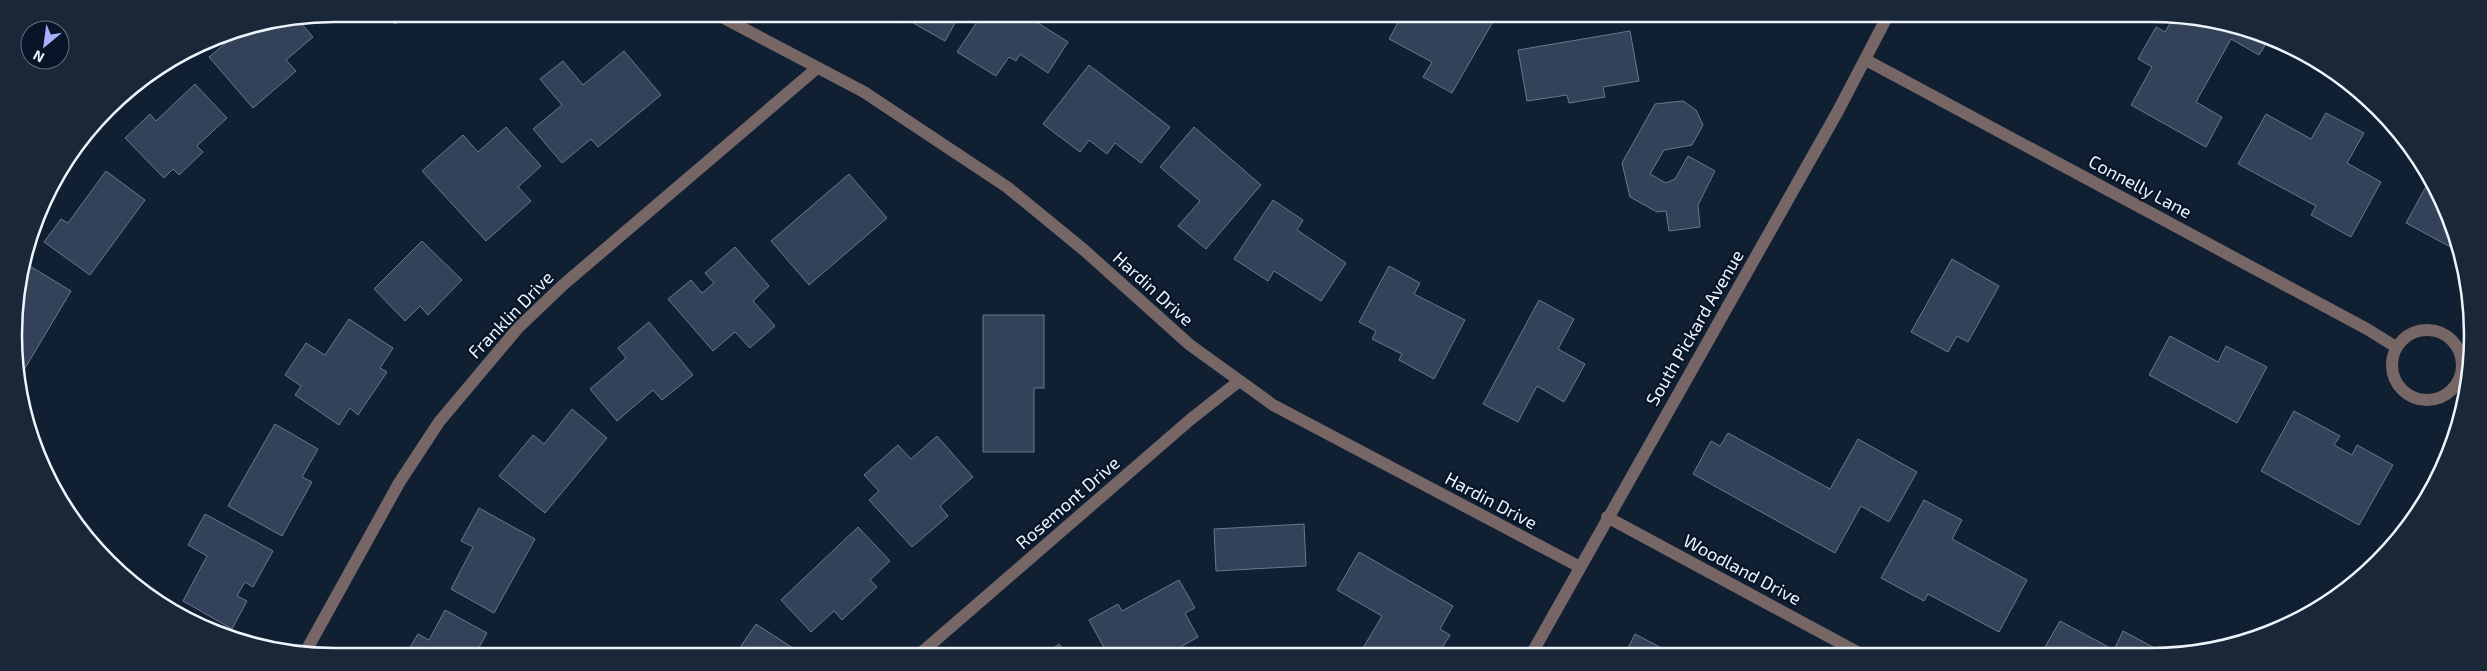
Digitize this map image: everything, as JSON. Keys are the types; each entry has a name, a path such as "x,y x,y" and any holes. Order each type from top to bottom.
{"street":[{"name":"Hardin Drive","path":"731,22 864,92 1007,187 1084,250 1190,345 1238,382 1273,405 1331,438 1580,567"},
{"name":"South Pickard Avenue","path":"1535,648 1866,60 1885,22"},
{"name":"Connelly Lane","path":"1866,60 2350,320 2396,347"},
{"name":"Franklin Drive","path":"308,647 399,483 439,422 511,336 563,285 817,68"},
{"path":"2427,330 2446,336 2455,344 2460,355 2462,366 2458,382 2451,391 2440,398 2424,401 2412,397 2398,386 2393,376 2392,365 2396,347 2410,335 2427,330"},
{"name":"Rosemont Drive","path":"927,648 1184,426 1238,382"},
{"name":"Woodland Drive","path":"1607,517 1850,648"}],"building":[{"path":"912,22 956,22 945,41"},
{"path":"977,22 1036,22 1068,42 1048,73 1020,54 1016,61 1009,57 996,76 957,52"},
{"path":"1398,22 1493,22 1452,93 1423,77 1432,62 1389,39"},
{"path":"2170,23 2192,25 2233,33 2266,44 2259,55 2231,39 2196,102 2222,117 2206,147 2131,105 2152,67 2138,59 2156,27 2165,32"},
{"path":"302,24 313,37 286,60 296,71 253,108 209,57 227,42 274,29"},
{"path":"1630,31 1639,81 1603,87 1605,97 1569,103 1567,95 1527,101 1518,50"},
{"path":"624,51 661,95 598,147 591,139 562,163 533,129 562,105 540,79 563,61 583,85"},
{"path":"1089,65 1170,127 1141,163 1115,143 1107,154 1089,140 1080,152 1043,124"},
{"path":"195,84 227,118 197,146 203,152 179,175 173,169 164,178 125,138 150,114 156,121"},
{"path":"1683,101 1696,110 1703,125 1692,145 1664,150 1650,174 1666,183 1675,179 1688,156 1715,171 1698,205 1700,227 1669,231 1666,211 1657,212 1630,197 1622,163 1655,104"},
{"path":"2326,113 2364,133 2347,163 2381,182 2351,237 2311,215 2316,206 2238,164 2266,114 2311,139"},
{"path":"506,127 541,166 518,187 531,201 486,241 422,171 463,135 478,152"},
{"path":"1194,127 1261,185 1206,249 1178,226 1200,201 1160,167"},
{"path":"106,171 145,200 90,275 44,242 61,219 68,223"},
{"path":"849,174 887,218 809,285 771,241"},
{"path":"2426,186 2441,216 2452,248 2406,223"},
{"path":"1273,200 1303,220 1297,230 1346,263 1321,301 1274,271 1268,281 1234,259"},
{"path":"422,241 462,280 428,315 420,306 405,321 374,289"},
{"path":"735,247 769,286 753,301 775,326 750,348 735,332 713,351 668,299 691,280 702,293 714,283 705,273"},
{"path":"1952,259 1999,286 1968,342 1957,336 1948,352 1911,332"},
{"path":"1389,266 1420,283 1414,294 1465,320 1434,379 1399,360 1402,354 1372,339 1376,331 1359,322"},
{"path":"30,267 71,291 24,369 22,336 23,315"},
{"path":"1539,300 1574,319 1558,349 1585,364 1564,402 1537,386 1518,422 1483,404"},
{"path":"983,315 1044,315 1044,388 1034,388 1034,452 983,452"},
{"path":"349,319 393,348 380,368 387,372 358,415 350,408 339,425 295,395 301,386 285,375 306,343 325,355"},
{"path":"649,322 693,375 662,400 653,390 617,421 590,389 626,358 618,348"},
{"path":"2170,336 2218,362 2226,346 2267,367 2237,423 2149,375"},
{"path":"572,409 607,438 545,513 499,476 533,435 544,444"},
{"path":"2294,411 2340,436 2334,445 2352,455 2357,445 2393,465 2359,525 2261,471"},
{"path":"275,424 318,449 302,477 312,482 282,536 228,506"},
{"path":"1728,433 1830,489 1858,439 1917,472 1889,522 1861,506 1835,553 1693,474 1711,441 1720,446"},
{"path":"937,436 973,477 940,506 948,516 912,547 869,500 879,491 864,475 898,445 911,459"},
{"path":"1924,500 1962,520 1952,539 2027,580 1999,632 1928,594 1924,601 1881,578"},
{"path":"479,508 535,539 494,613 451,589 473,547 461,541"},
{"path":"205,514 273,551 253,587 245,582 237,596 247,601 232,629 183,601 207,556 188,545"},
{"path":"1304,524 1306,566 1216,571 1214,529"},
{"path":"858,527 890,561 870,580 877,587 842,620 834,611 811,632 781,600"},
{"path":"1359,552 1453,606 1440,629 1450,635 1442,648 1363,648 1382,616 1337,590"},
{"path":"1179,580 1195,608 1185,613 1198,637 1179,648 1104,648 1089,620 1118,604 1122,611"},
{"path":"445,610 487,633 479,648 410,648 418,634 429,640"},
{"path":"2060,621 2110,648 2044,648"},
{"path":"756,624 793,648 740,648"},
{"path":"2123,631 2155,648 2115,648"},
{"path":"1635,634 1662,648 1628,648"},
{"path":"1059,644 1062,648 1054,648"}]}
